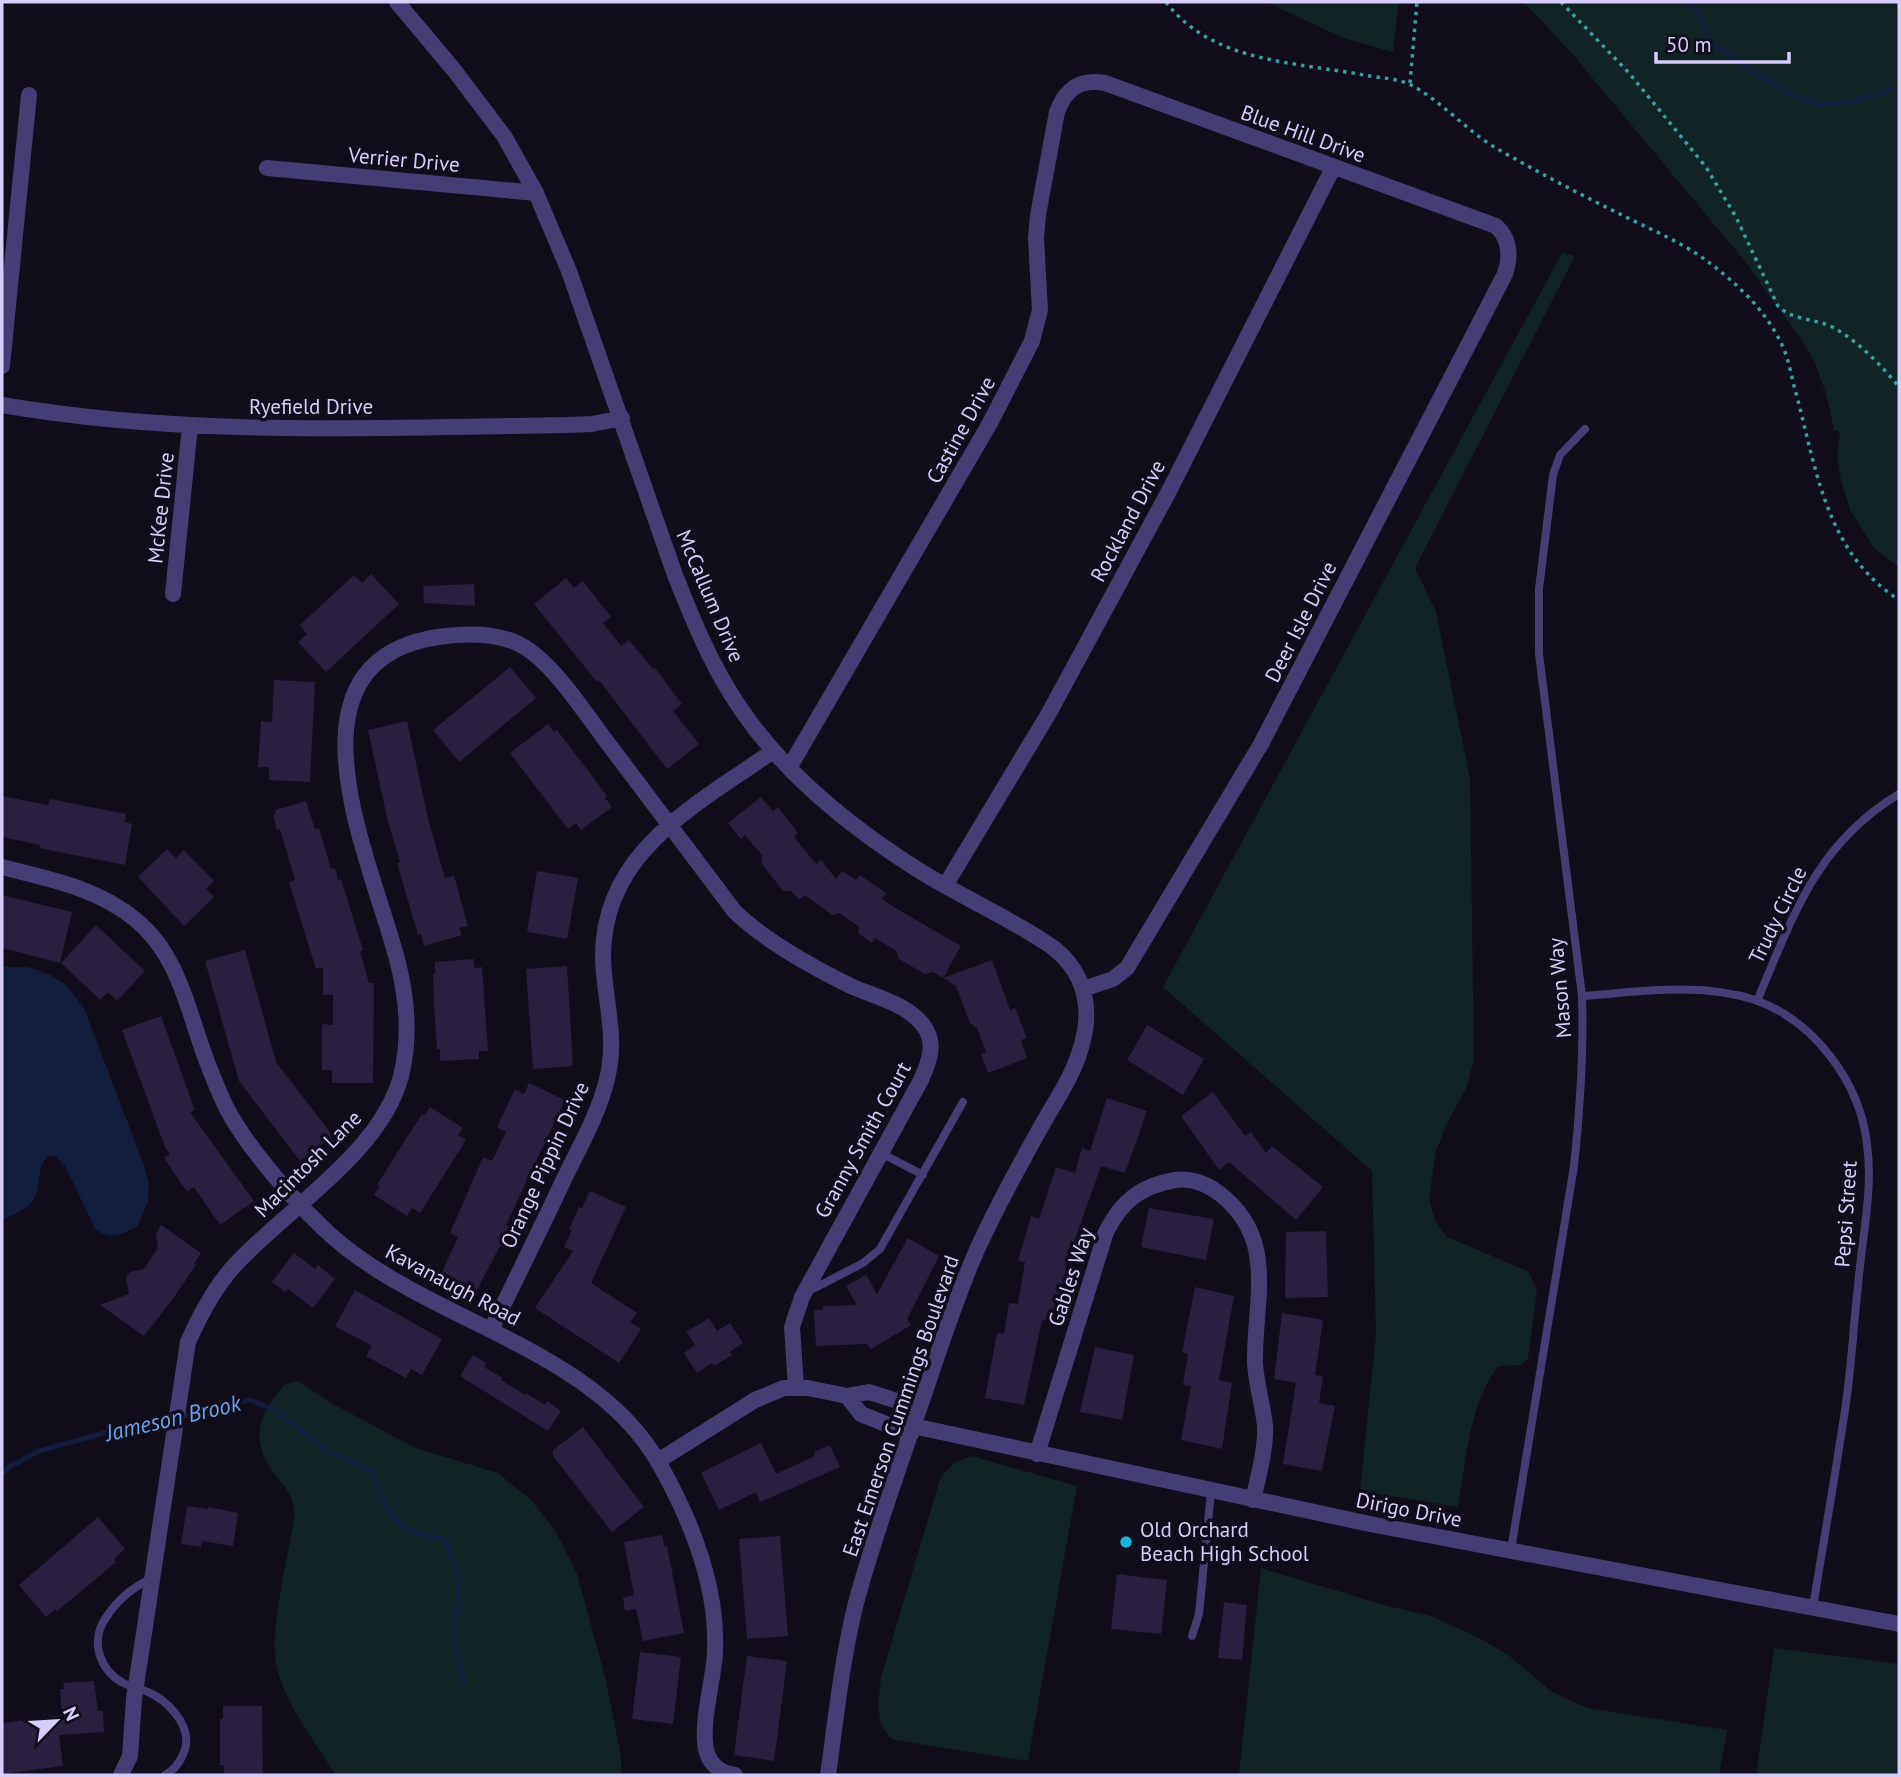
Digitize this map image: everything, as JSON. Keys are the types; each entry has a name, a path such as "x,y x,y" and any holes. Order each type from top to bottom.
{"street":[{"name":"McCallum Drive","path":"397,2 454,70 504,136 536,193 569,271 695,625 732,695 773,751 789,768 860,830 945,886 1055,949 1069,963 1083,989"},
{"name":"Blue Hill Drive","path":"1077,85 1105,83 1491,224 1500,229 1507,242"},
{"name":"Castine Drive","path":"789,768 990,423 1032,341 1040,310 1036,238 1042,190 1057,112 1066,94 1077,85"},
{"path":"2,366 29,96"},
{"name":"Rockland Drive","path":"945,886 1049,713 1168,493 1333,167"},
{"name":"Verrier Drive","path":"267,168 536,193"},
{"name":"Deer Isle Drive","path":"1083,989 1113,979 1127,968 1143,946 1261,744 1505,274 1509,257 1507,242"},
{"name":"Ryefield Drive","path":"2,405 190,426 276,429 566,425 592,424 622,418"},
{"name":"McKee Drive","path":"173,594 190,426"},
{"name":"Macintosh Lane","path":"121,1775 130,1756 136,1689 188,1342 214,1293 234,1267 355,1152 379,1123 396,1092 405,1060 406,1009 398,964 358,826 344,757 345,725 358,686 374,666 398,648 432,638 483,634 519,644 533,653 570,693 670,824"},
{"name":"Orange Pippin Drive","path":"491,1330 577,1152 606,1083 612,1036 603,942 618,888 638,856 670,824 773,751"},
{"name":"Granny Smith Court","path":"670,824 735,912 750,925 823,971 903,1009 922,1024 930,1040 930,1059 921,1080 804,1293 792,1327 796,1387"},
{"name":"Kavanaugh Road","path":"2,867 87,891 121,908 148,931 162,948 174,970 228,1110 259,1155 300,1205 345,1247 429,1301 525,1347 590,1388 631,1426 659,1461 690,1525 706,1576 713,1611 715,1653 705,1728 707,1753 720,1771 735,1775"},
{"name":"East Emerson Cummings Boulevard","path":"828,1775 845,1656 856,1604 919,1408 950,1318 987,1227 1079,1056 1087,1018 1083,989"},
{"name":"Gables Way","path":"1037,1454 1106,1232 1114,1215 1139,1192 1164,1182 1195,1181 1210,1186 1240,1213 1257,1247 1260,1272 1255,1366 1265,1428 1253,1500"},
{"path":"659,1461 773,1391 796,1387 847,1396 869,1392 919,1408"},
{"name":"Dirigo Drive","path":"847,1396 861,1414 912,1430 1510,1552 1899,1624"}],"lane":[{"name":"Mason Way","path":"1510,1552 1574,1166 1580,1110 1582,996 1539,654 1539,589 1553,475 1560,455 1585,429"},
{"name":"Trudy Circle","path":"1757,1001 1808,886 1826,859 1863,819 1899,794"},
{"name":"Pepsi Street","path":"1582,996 1685,990 1724,993 1757,1001 1796,1024 1831,1057 1853,1093 1867,1144 1869,1185 1846,1400 1813,1607"},
{"path":"804,1293 871,1258 886,1241 963,1102"},
{"path":"881,1153 923,1175"},
{"path":"1192,1636 1199,1614 1211,1492"},
{"path":"153,1578 141,1583 117,1602 97,1634 97,1648 109,1671 119,1681 167,1703 185,1731 185,1748 180,1760 175,1768 165,1775"}],"path":[{"path":"1166,2 1198,31 1227,48 1262,58 1410,84 1493,146 1704,259 1753,302 1767,320 1785,352 1825,502 1837,531 1863,570 1882,589 1899,600"},
{"path":"1410,84 1417,2"},
{"path":"1561,2 1629,73 1706,167 1736,217 1778,306 1791,315 1820,322 1842,333 1861,348 1899,387"}],"shaded area":[{"path":"1266,2 1399,2 1393,52 1343,38"},
{"path":"1524,2 1899,2 1899,567 1875,549 1851,512 1841,481 1837,456 1840,432 1834,430 1827,397 1816,365 1805,345 1743,259 1574,56"},
{"path":"1562,253 1575,256 1415,568 1436,612 1470,778 1474,1060 1466,1089 1447,1123 1436,1151 1429,1199 1435,1220 1447,1237 1528,1271 1537,1290 1528,1359 1521,1365 1498,1366 1481,1398 1470,1434 1458,1507 1360,1491 1376,1335 1372,1171 1163,987"},
{"path":"298,1381 331,1403 416,1448 498,1473 531,1500 556,1532 577,1574 605,1676 621,1756 621,1775 336,1775 286,1695 275,1653 280,1592 295,1514 289,1493 264,1456 259,1434 265,1413 277,1393 285,1384"},
{"path":"972,1456 1077,1486 1028,1761 894,1740 887,1734 880,1720 881,1677 941,1476 956,1462"},
{"path":"1261,1568 1431,1616 1507,1654 1552,1692 1587,1708 1727,1730 1719,1775 1239,1775"},
{"path":"1774,1648 1899,1664 1899,1775 1756,1775"}],"water":[{"path":"2,967 28,967 51,975 66,985 84,1008 145,1168 149,1185 148,1201 138,1226 113,1235 96,1230 65,1166 56,1156 48,1156 44,1161 37,1192 31,1203 2,1220"}],"building":[{"path":"371,574 399,604 326,672 298,642 307,634 300,625 354,575 362,583"},
{"path":"566,578 574,588 583,581 611,617 603,623 621,646 629,640 653,669 655,668 682,704 673,711 699,744 667,769 599,680 597,682 534,604"},
{"path":"474,584 475,606 424,603 423,586"},
{"path":"510,667 536,698 459,762 433,730"},
{"path":"274,680 315,682 310,782 269,780 269,767 258,767 261,721 272,722"},
{"path":"407,721 428,819 445,878 454,876 468,926 459,928 462,935 424,946 421,934 418,935 397,863 400,862 388,822 368,730"},
{"path":"548,724 554,732 557,730 607,796 605,798 612,807 581,830 576,823 568,829 510,753"},
{"path":"2,796 48,805 50,799 126,814 125,822 132,824 125,865 39,848 40,845 2,837"},
{"path":"761,797 773,811 778,807 798,833 794,837 816,864 821,860 836,879 842,871 856,880 860,875 886,893 882,899 961,946 943,978 933,972 925,974 899,959 896,951 875,938 872,943 859,934 858,926 839,913 832,915 805,895 799,900 791,891 783,891 762,864 762,855 745,835 741,839 728,823"},
{"path":"306,801 315,829 319,828 331,869 335,868 338,880 341,879 363,950 360,951 369,983 374,983 373,1083 332,1083 332,1070 322,1070 322,1024 333,1025 333,995 323,995 323,967 316,969 289,882 295,880 280,829 277,830 273,815 276,814 275,810"},
{"path":"167,849 176,858 184,850 214,881 206,889 214,897 184,926 138,877"},
{"path":"537,871 578,878 567,939 527,932"},
{"path":"2,895 72,912 60,963 2,948"},
{"path":"96,925 145,971 117,1001 108,992 100,1000 61,963"},
{"path":"245,950 276,1062 333,1136 300,1161 239,1081 205,961"},
{"path":"474,959 474,968 482,967 488,1051 479,1051 479,1059 440,1061 434,1007 435,962"},
{"path":"992,960 1010,1010 1015,1008 1027,1038 1021,1040 1027,1058 988,1073 981,1054 986,1052 977,1028 970,1023 956,986 943,978"},
{"path":"567,966 573,1066 533,1069 526,969"},
{"path":"161,1016 195,1110 190,1112 254,1201 220,1225 194,1187 187,1192 164,1158 170,1154 165,1147 122,1030"},
{"path":"1147,1025 1204,1059 1183,1095 1127,1060"},
{"path":"529,1083 565,1100 506,1225 509,1227 503,1240 477,1290 441,1274 458,1237 450,1233 483,1157 492,1161 506,1132 497,1127 515,1089 524,1094"},
{"path":"1213,1092 1245,1136 1251,1132 1266,1153 1272,1146 1323,1187 1296,1220 1229,1162 1219,1170 1181,1116"},
{"path":"1107,1098 1147,1111 1125,1173 1101,1166 1074,1242 1071,1241 1055,1322 1042,1320 1024,1405 985,1398 997,1333 1004,1334 1009,1303 1018,1304 1025,1262 1018,1261 1031,1216 1039,1219 1056,1167 1075,1173 1082,1148 1090,1151"},
{"path":"430,1107 463,1128 458,1135 466,1140 420,1213 412,1208 407,1216 374,1195 380,1186 377,1185 409,1134"},
{"path":"590,1191 626,1207 591,1283 637,1313 630,1322 641,1329 619,1363 535,1308 573,1251 564,1247 572,1230 569,1229"},
{"path":"1149,1208 1214,1219 1206,1260 1141,1247"},
{"path":"161,1225 201,1253 172,1300 144,1336 100,1305 129,1294 126,1278 130,1272 144,1269 158,1248 156,1234"},
{"path":"1326,1231 1328,1297 1285,1298 1286,1232"},
{"path":"908,1238 939,1256 907,1319 911,1325 871,1349 867,1344 816,1346 814,1310 823,1310 823,1306 857,1305 846,1286 866,1275 877,1294"},
{"path":"294,1253 315,1269 318,1265 335,1279 313,1308 288,1289 285,1292 272,1282"},
{"path":"1195,1287 1234,1296 1219,1380 1232,1383 1222,1449 1181,1440 1191,1386 1183,1385 1188,1354 1182,1352"},
{"path":"355,1290 442,1339 422,1375 411,1369 406,1378 366,1356 372,1346 335,1326"},
{"path":"1282,1313 1323,1320 1315,1375 1323,1376 1319,1403 1335,1406 1322,1471 1283,1464 1296,1383 1274,1379"},
{"path":"709,1318 717,1331 730,1323 743,1343 730,1352 732,1355 697,1373 684,1353 695,1345 686,1332"},
{"path":"1095,1347 1134,1355 1122,1420 1080,1412"},
{"path":"473,1355 486,1363 484,1367 503,1378 501,1380 545,1405 547,1401 561,1411 548,1431 460,1376"},
{"path":"583,1427 644,1507 612,1532 553,1456 553,1450"},
{"path":"761,1443 776,1474 815,1456 814,1452 830,1445 840,1467 760,1502 756,1492 719,1510 701,1473"},
{"path":"187,1506 238,1513 233,1546 202,1541 201,1547 181,1544"},
{"path":"98,1517 125,1549 114,1559 116,1562 46,1617 19,1585"},
{"path":"662,1535 664,1546 667,1546 684,1633 643,1641 636,1609 625,1611 623,1598 634,1595 624,1542"},
{"path":"780,1536 788,1636 747,1639 739,1539"},
{"path":"1117,1574 1167,1580 1161,1634 1111,1629"},
{"path":"1224,1602 1247,1605 1242,1660 1218,1658"},
{"path":"640,1652 681,1657 673,1724 632,1719"},
{"path":"747,1656 787,1661 774,1761 734,1755"},
{"path":"94,1681 98,1711 103,1711 104,1732 59,1735 63,1766 2,1774 3,1723 62,1715 60,1689 64,1689 63,1683"},
{"path":"223,1706 262,1706 263,1775 224,1775 224,1765 220,1765 220,1719 223,1719"}],"waterway":[{"path":"1691,2 1702,19 1711,43 1771,82 1808,102 1839,103 1899,88"},
{"name":"Jameson Brook","path":"2,1474 9,1467 39,1451 148,1421 219,1411 238,1402 251,1400 277,1411 330,1453 371,1470 392,1516 404,1527 446,1540 460,1578 455,1629 456,1653 464,1681"}],"place":[{"name":"Old Orchard Beach High School","path":"1126,1542"}]}
